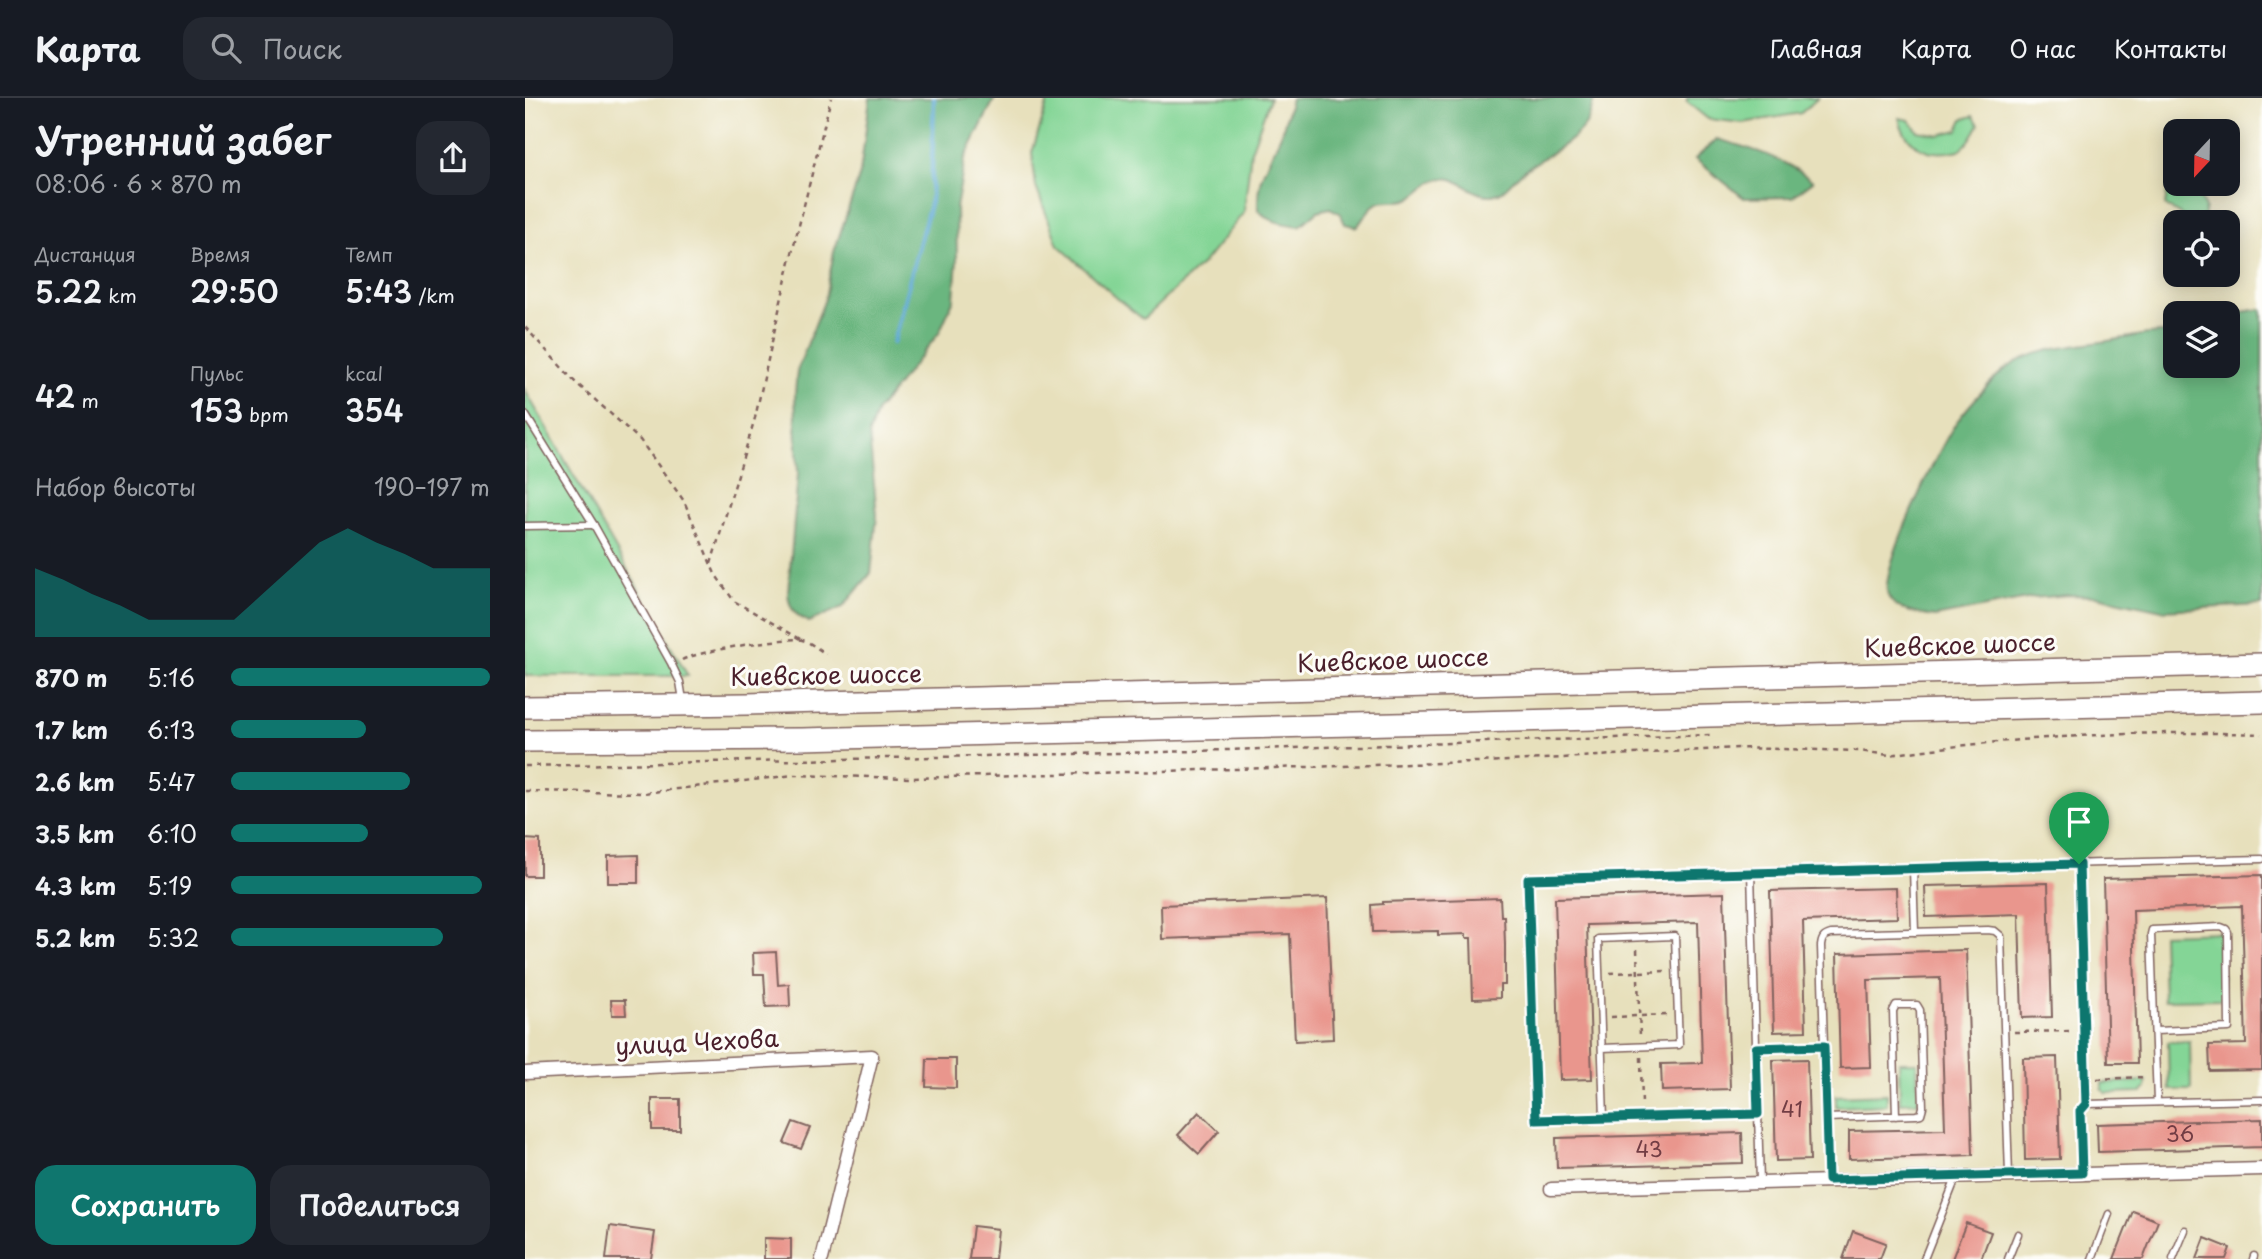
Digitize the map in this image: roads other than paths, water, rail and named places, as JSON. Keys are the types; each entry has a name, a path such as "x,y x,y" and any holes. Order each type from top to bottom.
{"highway":[{"name":"Киевское шоссе","path":"525,706 683,705 2262,664"},
{"path":"525,741 802,738 2262,702"}],"street":[{"name":"улица Чехова","path":"525,1073 872,1056 822,1259"},
{"path":"1551,1189 2262,1169"}],"lane":[{"path":"525,414 594,526 672,667 681,687 683,705"},
{"path":"525,526 594,526"},
{"path":"1758,1114 1536,1120 1528,879 2262,859"},
{"path":"2079,864 2086,1104 2080,1111 2082,1173"},
{"path":"1913,869 1915,932"},
{"path":"1751,872 1760,1182"},
{"path":"2155,1031 2229,1028 2228,932 2225,929 2152,930 2157,1102"},
{"path":"1828,1180 1822,939 1831,934 1988,930 2001,936 2009,1175"},
{"path":"1602,1048 1679,1045 1675,936 1598,939 1604,1118"},
{"path":"1826,1118 1896,1116 1921,1114 1920,1010 1913,1004 1896,1005 1893,1011 1896,1116"},
{"path":"2086,1104 2262,1100"},
{"path":"1924,1259 1956,1176"},
{"path":"2092,1259 2109,1214"},
{"path":"2173,1259 2185,1230"},
{"path":"2008,1259 2018,1234"}],"waterway":[{"path":"893,343 931,200 934,98"}]}
